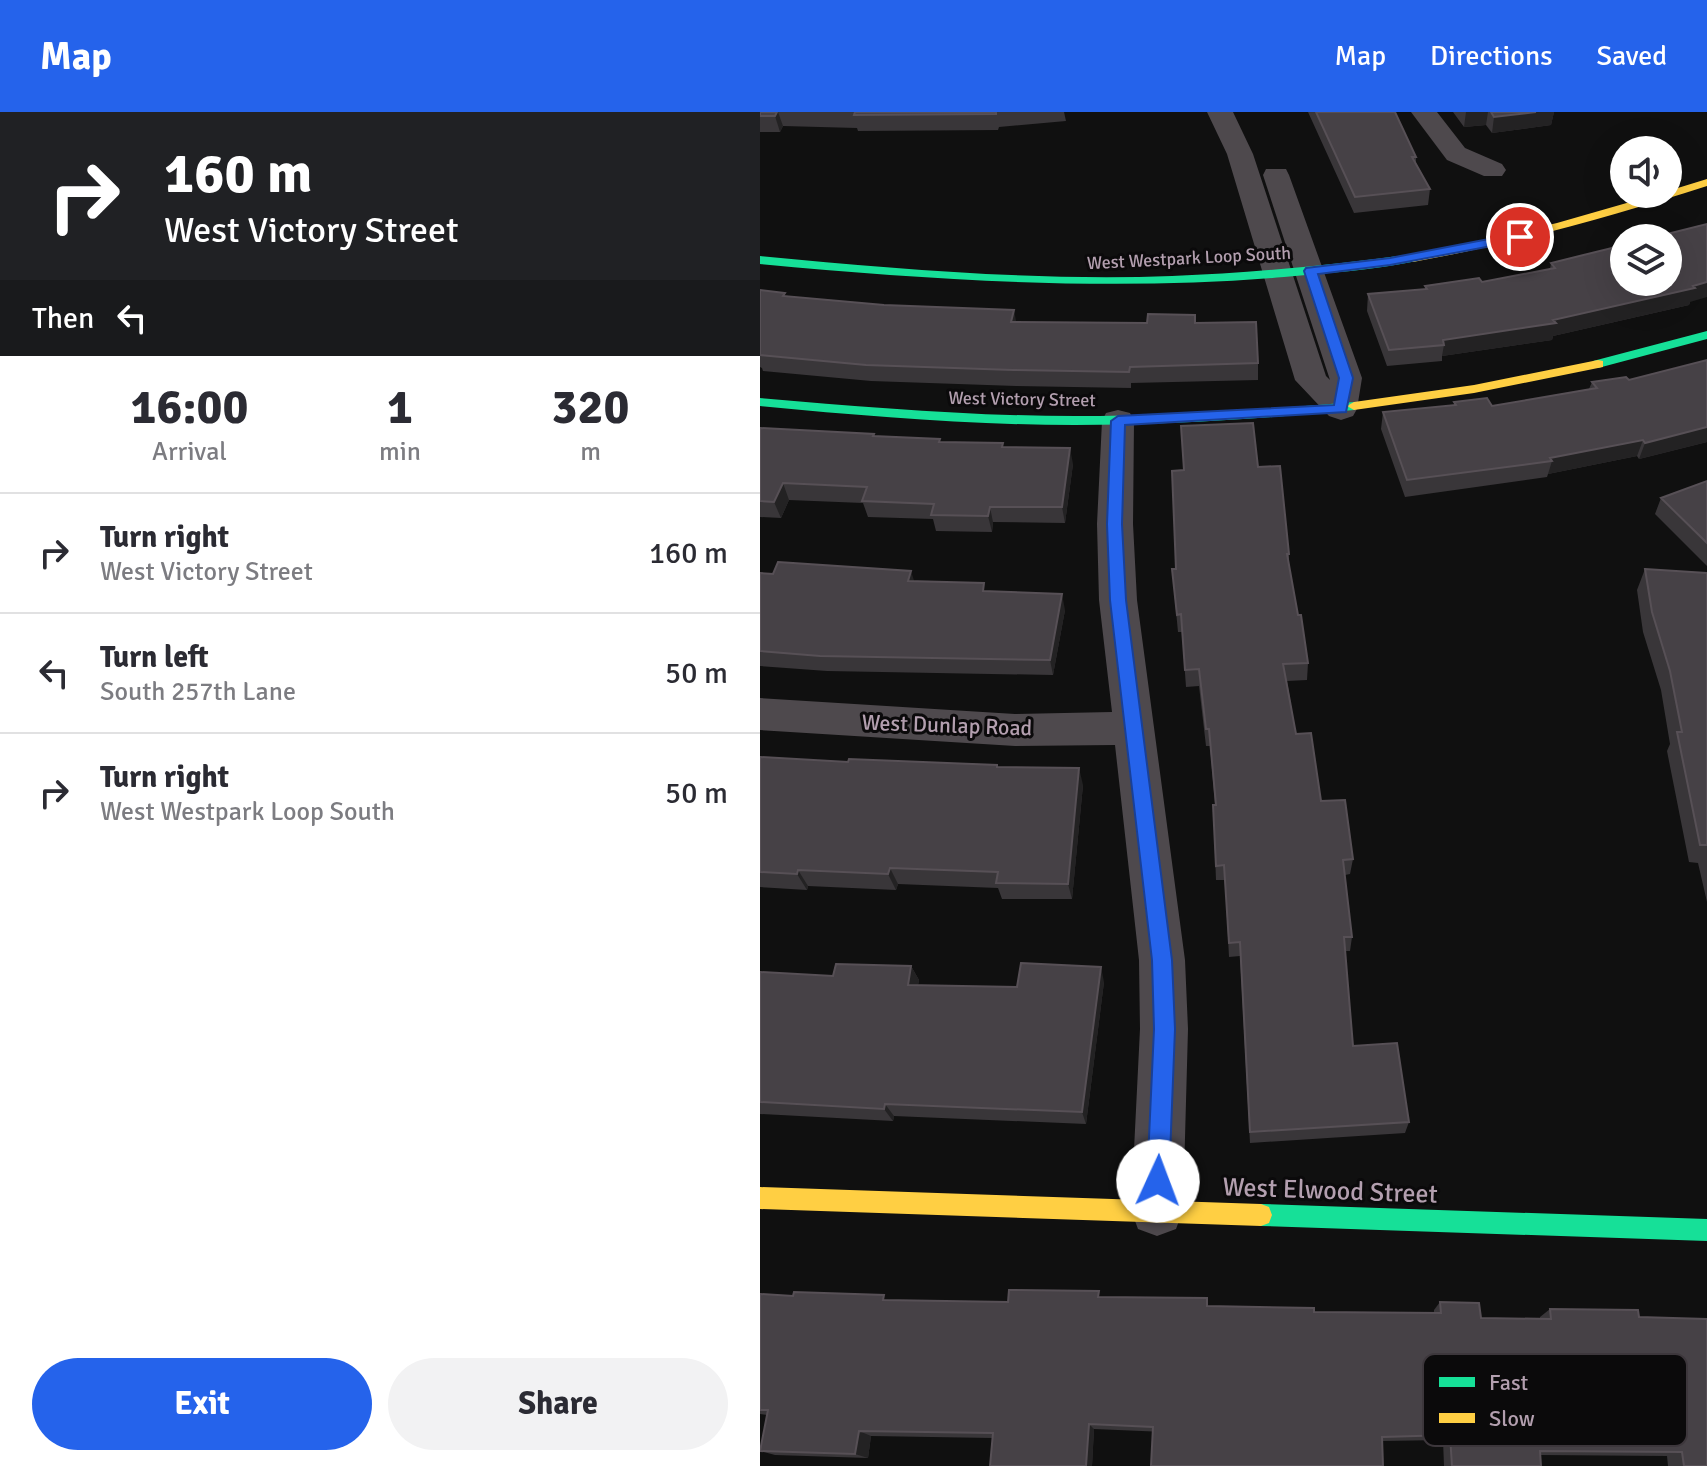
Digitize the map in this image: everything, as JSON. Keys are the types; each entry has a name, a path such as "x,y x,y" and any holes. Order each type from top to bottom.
{"street":[{"path":"1220,112 1346,378 1341,409"},
{"path":"1247,112 1260,134 1295,273"},
{"path":"1424,112 1456,154 1493,170"},
{"name":"West Westpark Loop South","path":"760,260 917,277 1019,282 1131,283 1295,273 1404,259 1549,231 1649,204 1707,182"},
{"name":"West Victory Street","path":"760,402 978,420 1118,421 1341,409 1523,381 1707,335"},
{"path":"1118,421 1116,562 1162,960 1164,1029 1157,1210"},
{"name":"West Dunlap Road","path":"760,714 1015,730 1135,728"},
{"name":"West Elwood Street","path":"760,1198 1707,1230"}],"building":[{"path":"760,112 777,112 775,116 760,116"},
{"path":"855,112 996,112 996,114 854,115"},
{"path":"1316,112 1395,112 1416,157 1412,157 1430,189 1355,197"},
{"path":"1491,112 1536,112 1494,117"},
{"path":"1707,224 1707,282 1682,291 1682,230"},
{"path":"1610,248 1610,296 1660,296 1553,320 1556,323 1443,340 1444,345 1389,350 1368,294 1427,289 1425,286 1479,278 1482,282 1555,268 1551,263"},
{"path":"760,290 785,293 783,296 884,305 1014,310 1011,322 1147,323 1148,314 1195,315 1195,323 1256,322 1258,363 1130,367 1129,372 866,365 760,355"},
{"path":"1707,360 1707,427 1645,443 1643,440 1550,458 1552,461 1407,480 1383,412 1456,405 1454,402 1487,398 1492,406 1597,388 1592,382 1626,377 1629,380"},
{"path":"1253,423 1258,467 1280,466 1287,554 1308,663 1283,664 1296,734 1311,733 1321,801 1345,800 1353,859 1343,860 1352,937 1344,937 1353,1046 1397,1043 1409,1122 1250,1132 1240,942 1229,943 1224,865 1216,866 1213,805 1216,805 1209,729 1206,729 1199,669 1185,670 1181,614 1177,615 1172,569 1176,569 1172,471 1184,470 1181,426"},
{"path":"760,428 940,439 939,442 1003,443 1002,447 1070,448 1062,507 990,507 988,516 931,515 934,504 862,501 867,487 783,483 774,502 760,501"},
{"path":"1707,481 1707,543 1661,498"},
{"path":"778,562 911,571 908,581 984,583 983,591 1062,594 1050,660 820,656 760,651 760,573 773,574"},
{"path":"1645,569 1707,573 1707,845 1700,845 1677,732 1682,732 1670,671 1652,612"},
{"path":"760,757 1079,768 1068,884 996,883 998,872 890,868 888,874 798,870 797,874 760,872"},
{"path":"1021,963 1101,967 1082,1112 885,1104 884,1109 760,1102 760,972 833,976 836,964 911,966 908,985 1017,987"},
{"path":"1009,1290 1099,1291 1098,1297 1207,1298 1207,1306 1314,1308 1314,1312 1441,1313 1440,1302 1479,1303 1481,1318 1551,1319 1550,1309 1638,1310 1639,1317 1707,1319 1707,1466 1684,1466 1682,1452 1540,1451 1541,1466 1452,1466 1451,1446 1687,1446 1687,1354 1423,1354 1423,1436 1382,1437 1383,1466 1151,1466 1153,1427 1089,1424 1086,1466 990,1466 993,1433 859,1431 855,1454 760,1451 768,1410 760,1410 760,1294 793,1296 794,1292 884,1295 883,1300 1008,1302"}],"traffic: fast":[{"path":"760,260 923,274 1169,280 1332,269 1413,258"},
{"path":"1598,364 1707,335"},
{"path":"760,402 1028,420 1207,417 1354,406"},
{"path":"1261,1215 1707,1230"}],"traffic: slow":[{"path":"1413,258 1562,226 1707,182"},
{"path":"1354,406 1474,389 1598,364"},
{"path":"760,1198 1261,1215"}],"route":[{"path":"1158,1181 1164,1029 1162,960 1118,600 1115,524 1118,421 1341,409 1346,378 1310,271 1390,261 1520,237"}]}
